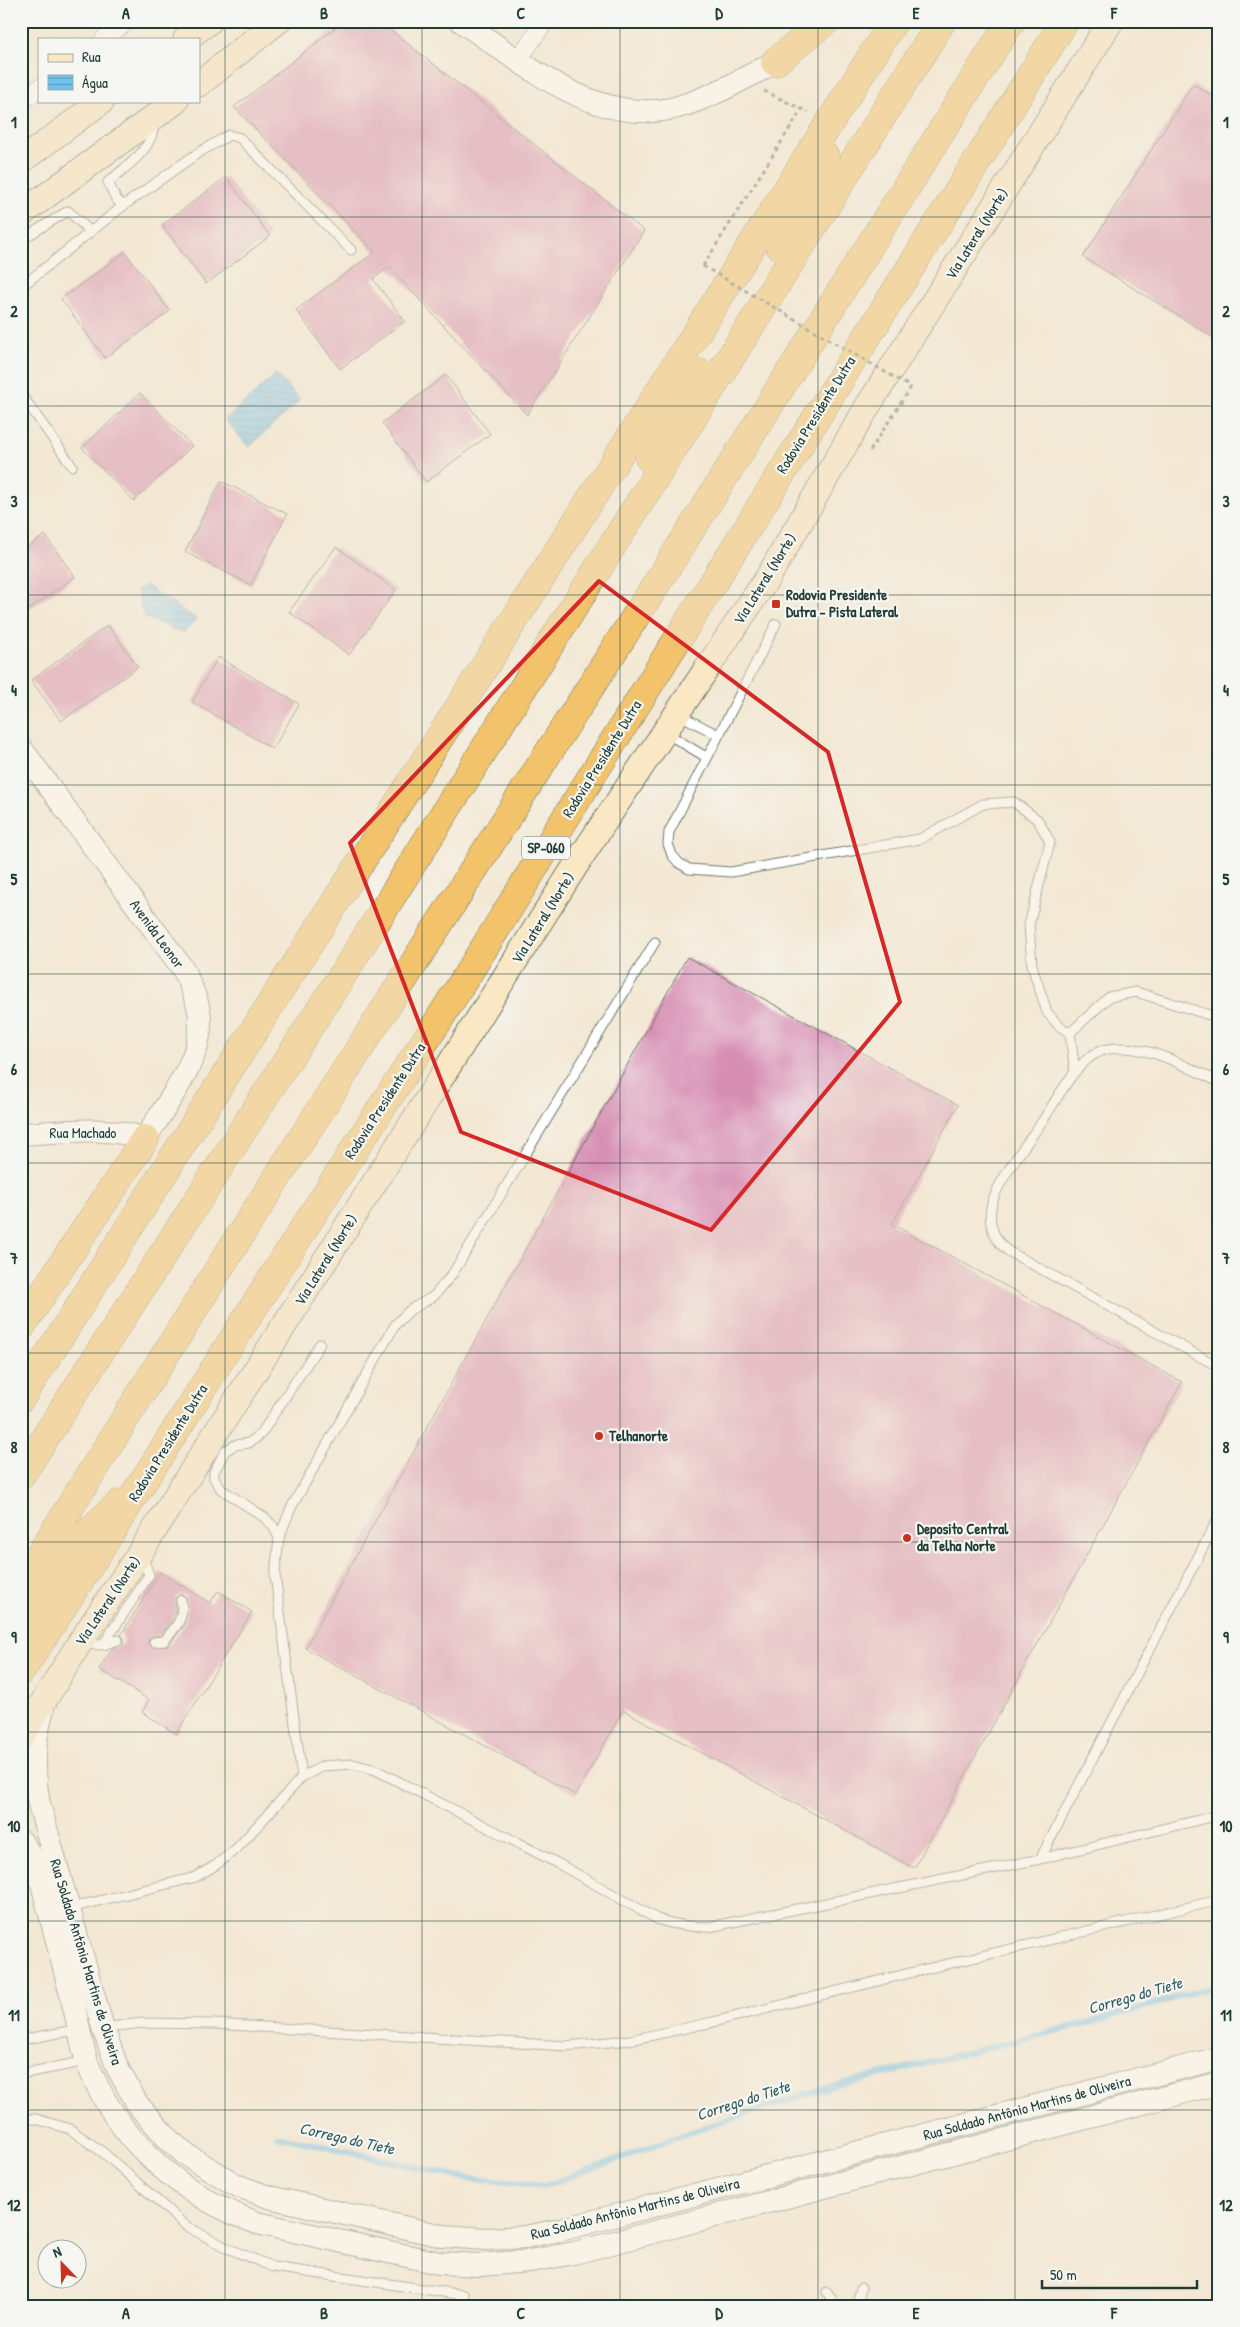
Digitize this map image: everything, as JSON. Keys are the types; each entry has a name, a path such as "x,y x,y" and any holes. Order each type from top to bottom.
{"highway":[{"path":"775,62 826,21"},
{"path":"21,1398 894,21"},
{"path":"21,1475 346,971 942,21"},
{"path":"21,1585 227,1256 685,539 1011,21"},
{"name":"Rodovia Presidente Dutra","path":"21,1671 143,1483 352,1152 437,1023 1065,21"},
{"path":"628,522 633,490 668,420 724,338 797,217 844,118 843,102"},
{"path":"21,1328 145,1139"},
{"path":"21,1624 78,1541 143,1483"}],"main road":[{"path":"187,38 210,21"},
{"path":"200,83 278,21"},
{"name":"Via Lateral (Norte)","path":"21,1738 46,1698 91,1644 141,1551 581,857 768,577 866,409 1111,21"},
{"path":"21,161 101,102"},
{"path":"21,214 175,102"}],"street":[{"path":"105,38 127,21"},
{"path":"461,21 518,60 579,96 624,111 676,108 740,81 775,62 810,21"},
{"path":"518,60 545,21"},
{"path":"21,101 38,89"},
{"name":"Avenida Leonor","path":"21,748 183,970 195,995 200,1024 194,1054 145,1139"},
{"name":"Rua Machado","path":"21,1134 106,1131 129,1133 145,1139"},
{"name":"Rua Soldado Antônio Martins de Oliveira","path":"46,1698 37,1730 34,1777 39,1804 103,2028 118,2069 130,2094 167,2138 185,2154 236,2185 269,2197 443,2236 486,2239 525,2237 775,2186 1219,2083"},
{"name":"Rua Soldado Antônio Martins de Oliveira","path":"21,1841 37,1864 87,2061 104,2096 124,2128 149,2157 184,2187 216,2206 257,2223 439,2262 480,2265 530,2261 574,2253 775,2186 1219,2058"}],"lane":[{"path":"124,206 113,195 108,182 142,151 154,131 154,117"},
{"path":"21,288 90,231 198,153 229,135 240,138 351,250"},
{"path":"21,240 68,211 90,231"},
{"path":"21,394 72,466"},
{"path":"776,624 669,832 668,844 672,855 679,863 689,868 730,872 920,839 982,804 1014,802 1038,820 1050,842 1029,925 1032,966 1046,1012 1058,1025 1070,1033 1075,1072"},
{"path":"671,723 718,735"},
{"path":"671,723 706,757"},
{"path":"302,1777 277,1602 275,1575 278,1538 291,1508 318,1464 395,1325 410,1310 434,1296 453,1272 655,942"},
{"path":"1070,1033 1109,997 1136,992 1219,1018"},
{"path":"1219,1082 1160,1056 1130,1048 1106,1049 1092,1056 1075,1072 993,1198 991,1222 994,1234 1008,1252 1219,1367"},
{"path":"278,1538 273,1526 264,1517 221,1490 214,1478 214,1472 225,1450 249,1443 261,1434 320,1344"},
{"path":"1040,1858 1219,1517"},
{"path":"91,1644 152,1578 141,1551"},
{"path":"154,1642 164,1641 175,1628 184,1612 181,1600"},
{"path":"91,1644 118,1640"},
{"path":"70,1908 196,1877 216,1865 237,1848 302,1777 323,1766 336,1764 353,1764 376,1770 557,1863 657,1919 672,1924 695,1927 709,1927 1040,1858 1219,1815"},
{"path":"103,2028 142,2023 214,2024 566,2046 630,2040 713,2022 926,1969 1219,1900"},
{"path":"21,2040 80,2029"},
{"path":"21,2074 87,2061"},
{"path":"21,2119 36,2119 70,2129 104,2154 186,2226 227,2248 273,2266 464,2295"},
{"path":"856,2306 861,2288"},
{"path":"827,2292 836,2306"}],"path":[{"path":"740,81 802,109 703,266 911,387 880,436"}],"highlighted area":[{"path":"599,581 828,752 900,1002 711,1230 461,1132 350,843"}],"water":[{"path":"276,374 300,400 249,447 225,420"},
{"path":"145,585 196,619 184,633 144,617 137,590"}],"building":[{"path":"344,21 379,21 644,231 527,415 389,267 373,279 405,321 340,369 296,310 375,252 234,107"},
{"path":"1193,84 1219,100 1219,341 1083,257"},
{"path":"226,177 270,236 206,284 162,225"},
{"path":"125,252 170,311 105,358 61,299"},
{"path":"446,375 490,434 426,482 382,423"},
{"path":"140,393 192,446 134,501 82,448"},
{"path":"221,481 287,514 251,585 185,552"},
{"path":"45,535 75,577 21,615 21,551"},
{"path":"336,547 396,590 349,655 289,612"},
{"path":"108,625 138,667 61,721 31,680"},
{"path":"218,657 299,704 273,749 192,702"},
{"path":"687,957 958,1105 892,1224 1182,1382 914,1868 623,1710 576,1795 305,1648"},
{"path":"160,1572 210,1603 218,1591 252,1612 176,1734 142,1712 149,1700 99,1669 112,1649 123,1644 124,1638 121,1635","holes":["181,1594 186,1597 188,1606 184,1626 168,1646 151,1647 148,1643 149,1639 153,1636 161,1635 171,1623 175,1612 175,1598"]}],"waterway":[{"name":"Corrego do Tiete","path":"277,2136 466,2178 545,2186 693,2131 833,2086 1092,2022 1219,1985"}],"place":[{"name":"Rodovia Presidente Dutra - Pista Lateral","path":"776,604"},
{"name":"Telhanorte","path":"599,1436"},
{"name":"Deposito Central da Telha Norte","path":"907,1538"}]}
